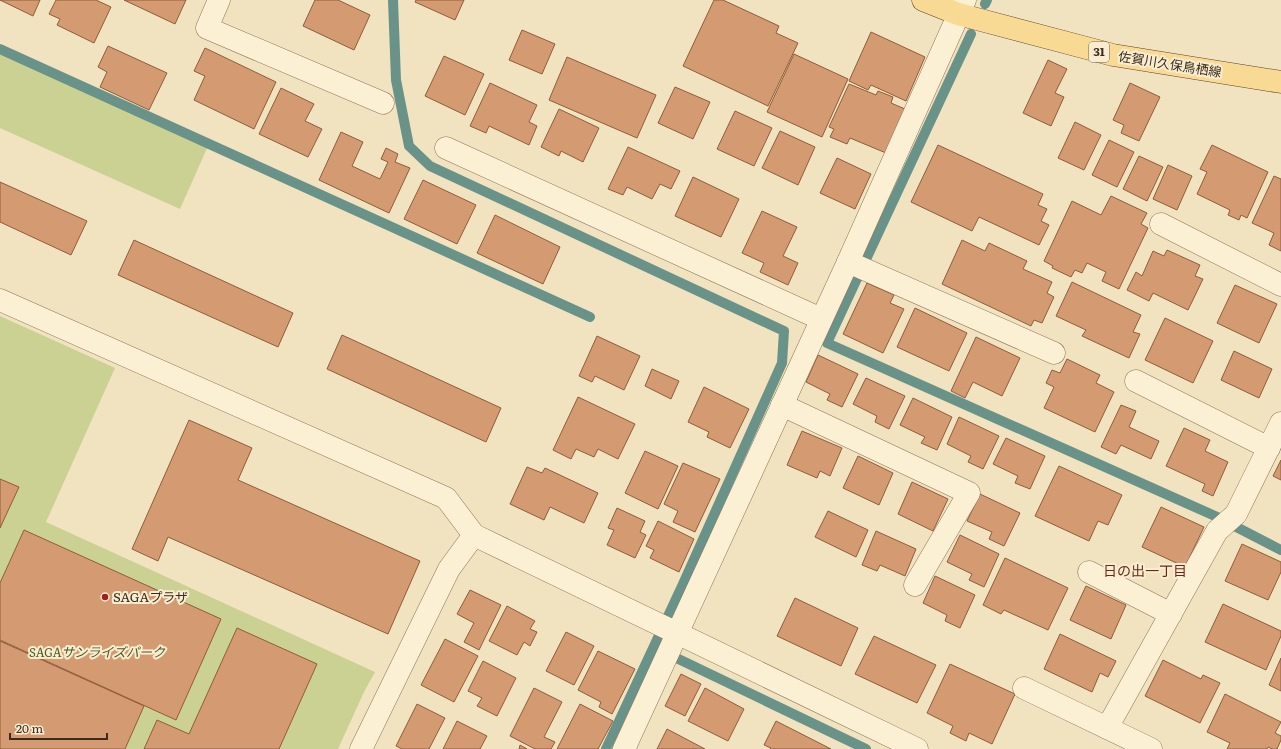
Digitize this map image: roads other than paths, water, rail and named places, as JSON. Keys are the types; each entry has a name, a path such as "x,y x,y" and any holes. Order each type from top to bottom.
{"main road":[{"name":"佐賀川久保鳥栖線","path":"923,0 961,7 1113,55 1281,82"}],"street":[{"path":"219,0 207,28 383,103"},
{"path":"624,749 667,639 782,405 848,262 961,7"},
{"path":"446,148 821,319"},
{"path":"1161,224 1281,285"},
{"path":"848,262 1054,353"},
{"path":"0,300 446,498 474,535 667,639 917,749"},
{"path":"1136,381 1268,448"},
{"path":"782,405 969,493 915,585"},
{"path":"1107,728 1217,531 1236,514 1281,423"},
{"path":"361,749 449,569 474,535"},
{"path":"1089,572 1171,614"},
{"path":"1024,688 1151,749"}],"waterway":[{"path":"393,0 396,80 409,146 430,166 784,331 782,363 683,584 606,749"},
{"path":"985,4 987,0"},
{"path":"971,34 827,343 1215,516 1281,550"},
{"path":"0,49 590,317"},
{"path":"666,653 866,749"}],"place":[{"name":"SAGAプラザ","path":"105,597"}],"district":[{"name":"日の出一丁目","path":"1145,571"}],"park label":[{"name":"SAGAサンライズパーク","path":"97,652"}]}
